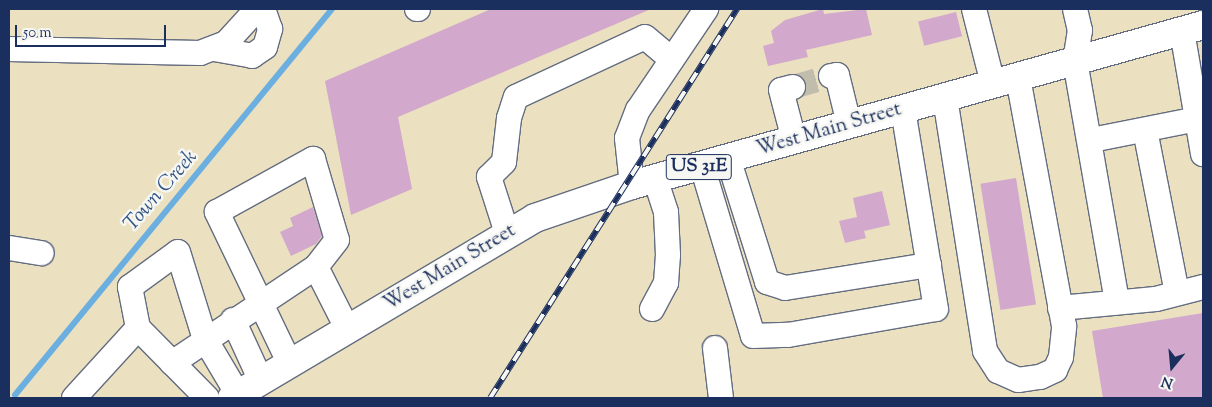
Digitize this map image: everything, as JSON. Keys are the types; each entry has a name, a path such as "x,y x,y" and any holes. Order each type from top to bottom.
{"main road":[{"name":"West Main Street","path":"237,397 507,233 535,218 644,182 1192,28"}],"street":[{"path":"9,49 200,53 226,43 257,9"},
{"path":"214,49 252,56 265,47 270,35 262,9"},
{"path":"652,309 666,283 668,255 666,212 644,182 627,138 638,110 706,9"},
{"path":"945,98 985,351 998,371 1018,380 1055,370 1063,334 1060,308 1005,81 974,9"},
{"path":"1075,9 1080,30 1075,61 1092,140 1118,302"},
{"path":"1192,28 1197,119 1203,154"},
{"path":"507,233 489,177 504,162 509,118 516,98 645,36 672,60"},
{"path":"831,76 837,74 849,124"},
{"path":"793,87 781,90 794,140"},
{"path":"702,166 753,336 788,335 936,309 903,109"},
{"path":"1092,140 1197,119"},
{"path":"1145,130 1177,293"},
{"path":"728,158 768,282 795,287 929,265"},
{"path":"172,363 258,302 316,267 337,240 314,159 217,212 258,302 290,364"},
{"path":"9,248 42,253"},
{"path":"207,398 138,328 130,286 178,252 205,340 237,397"},
{"path":"316,267 348,330"},
{"path":"1060,308 1118,302 1203,287"},
{"path":"233,320 261,381"},
{"path":"74,398 138,328"},
{"path":"715,348 722,398"}],"building":[{"path":"491,9 651,9 398,117 412,189 351,215 325,81"},
{"path":"823,9 824,14 866,9 872,35 806,50 808,57 768,66 763,46 774,43 771,31 785,20"},
{"path":"956,12 962,36 924,46 918,21"},
{"path":"1016,178 1036,304 1000,310 980,184"},
{"path":"882,191 890,225 864,231 866,238 845,243 839,221 857,217 853,198"},
{"path":"313,207 322,236 316,244 291,256 280,232 293,226 290,218"},
{"path":"1203,313 1203,398 1103,398 1092,331"}],"waterway":[{"name":"Town Creek","path":"15,395 332,9"}],"tunnel":[{"path":"793,87 831,76"}],"railway":[{"path":"490,398 737,9"}]}
